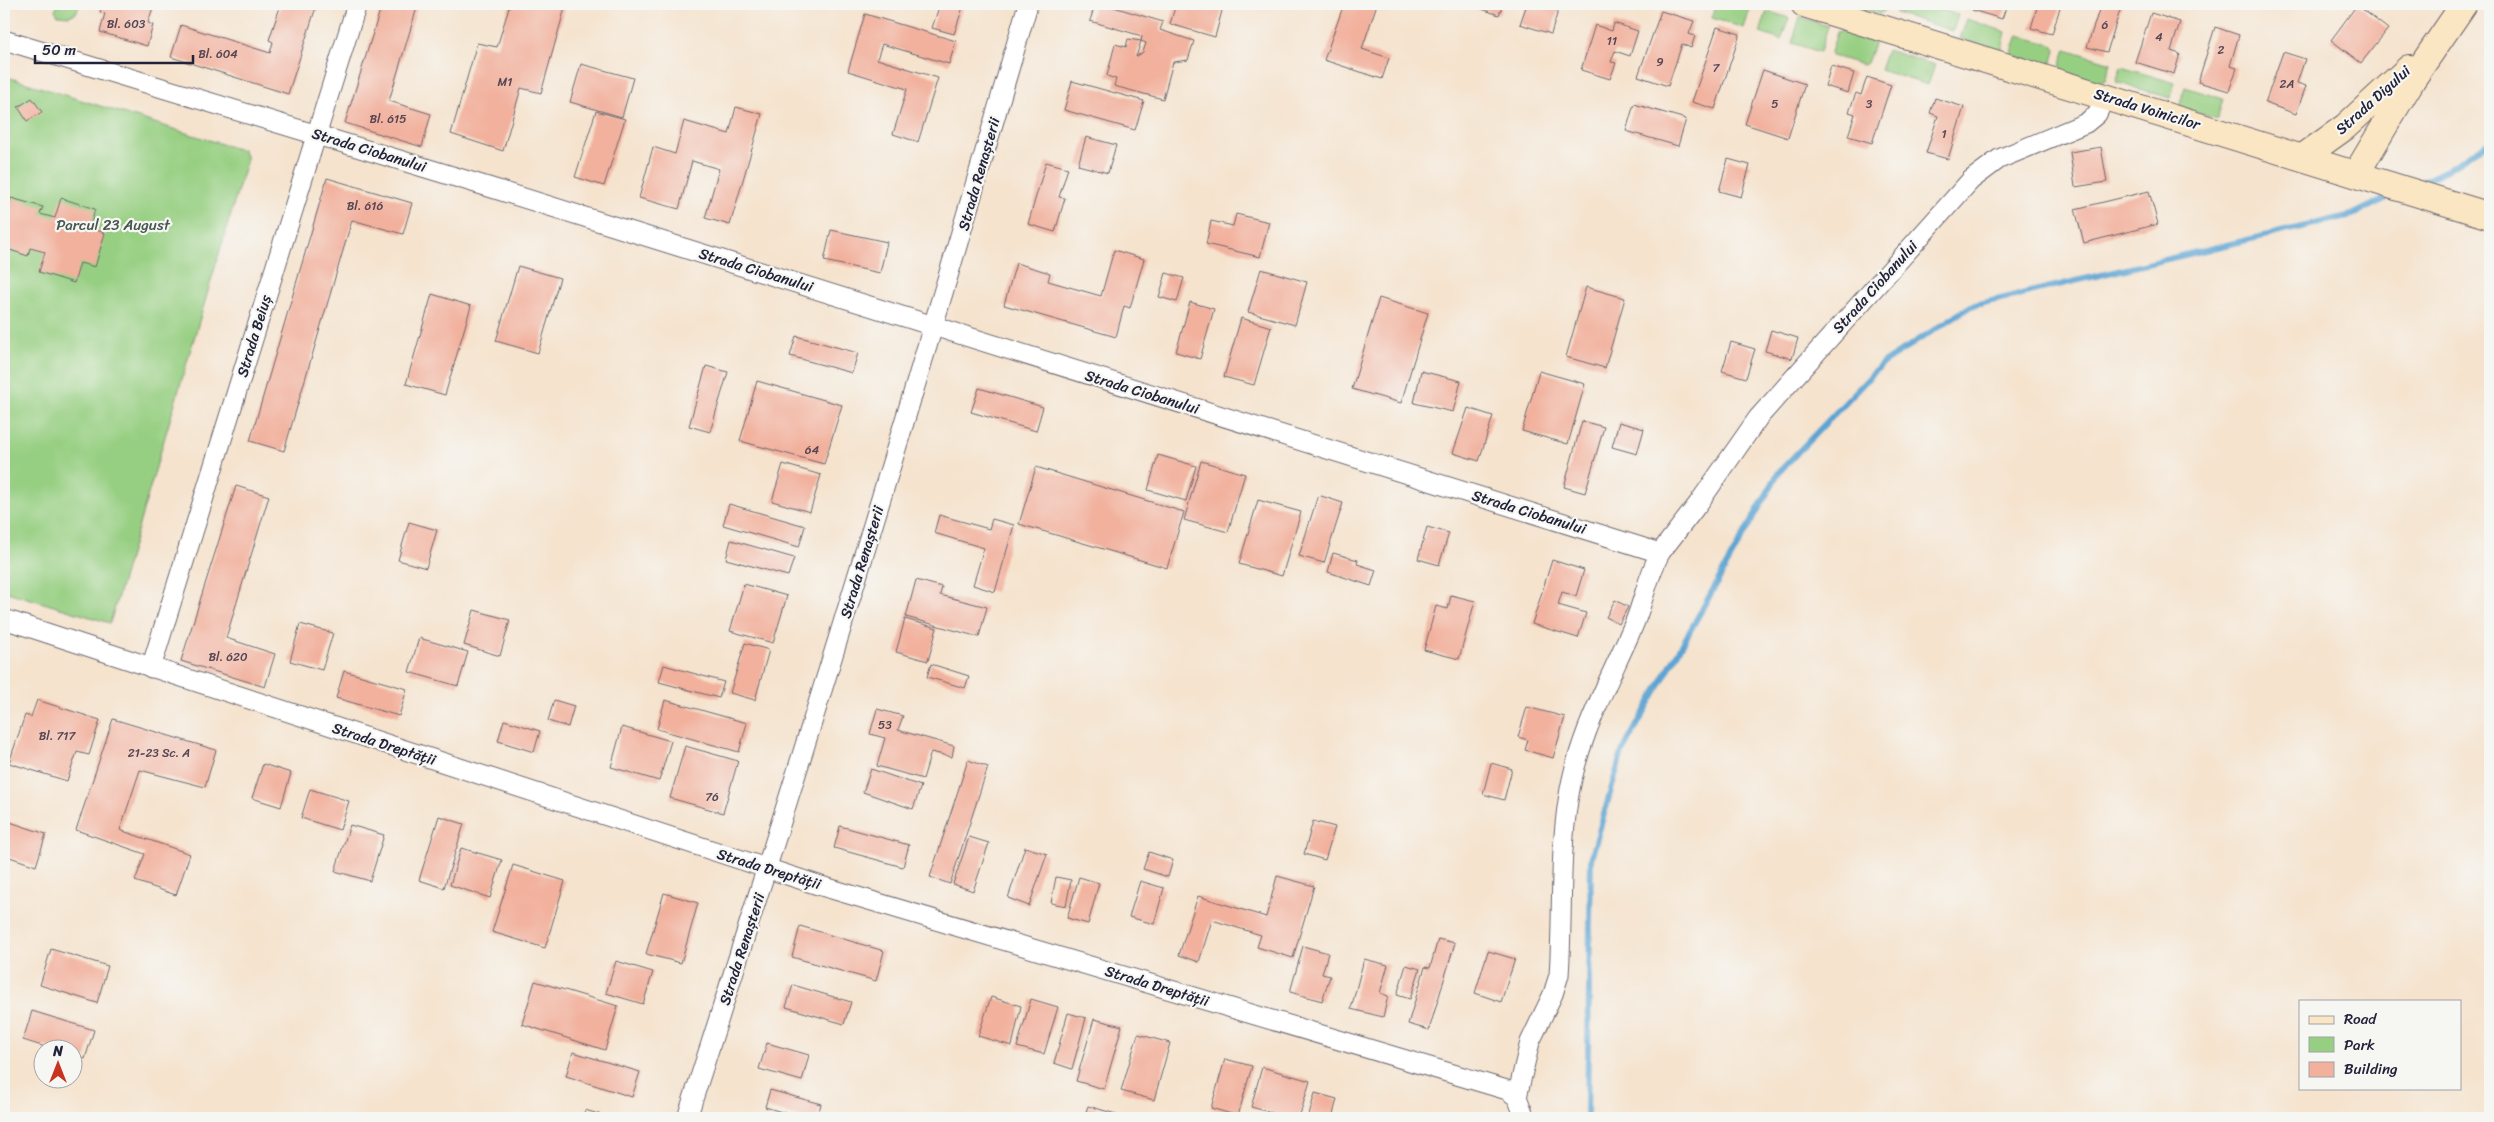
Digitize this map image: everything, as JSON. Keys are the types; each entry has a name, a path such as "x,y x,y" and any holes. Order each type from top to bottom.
{"main road":[{"name":"Strada Voinicilor","path":"1804,4 2490,216"},
{"name":"Strada Digului","path":"2361,176 2402,96 2464,4"},
{"name":"Strada Digului","path":"2303,157 2345,127 2440,38"}],"street":[{"name":"Strada Beiuș","path":"151,668 357,4"},
{"name":"Strada Renașterii","path":"688,1118 768,868 934,326 1028,4"},
{"name":"Strada Ciobanului","path":"4,41 317,134 1660,553 1698,504 1758,418 1971,180 1999,159 2086,123 2097,114 2105,96"},
{"path":"1525,1118 1517,1097 1530,1042 1553,994 1558,975 1568,802 1574,769 1587,730 1635,622 1644,588 1660,553"},
{"name":"Strada Dreptății","path":"4,619 768,868 1506,1090 1517,1097"}],"green space":[{"path":"59,4 80,4 76,13 69,16 58,15 55,10"},
{"path":"1716,4 1751,6 1744,28 1712,18"},
{"path":"1846,4 1885,4 1883,12 1879,14"},
{"path":"1899,4 1921,4 1958,15 1953,31 1896,13"},
{"path":"1767,11 1789,18 1781,40 1760,33"},
{"path":"1800,17 1828,26 1820,52 1792,43"},
{"path":"1967,19 2006,32 2002,49 1997,50 1960,39"},
{"path":"1842,30 1873,40 1874,44 1867,63 1863,65 1833,56 1831,52 1837,32"},
{"path":"2018,35 2054,46 2056,50 2051,63 2045,66 2011,55"},
{"path":"2066,49 2111,63 2105,80 2100,83 2059,70"},
{"path":"1887,50 1935,65 1928,85 1880,70"},
{"path":"2121,67 2175,83 2170,98 2116,82"},
{"name":"Parcul 23 August","path":"4,76 244,151 247,159 110,623 4,591"},
{"path":"2185,87 2223,99 2217,119 2179,107"}],"building":[{"name":"Bl. 603","path":"102,4 154,4 148,23 153,25 147,46 100,32 105,13 100,12"},
{"path":"281,4 317,4 288,94 171,57 181,25 270,53 273,42 269,40"},
{"path":"382,4 418,4 389,101 431,114 422,147 345,123"},
{"path":"510,4 566,4 541,93 521,88 503,151 451,134 477,43 497,47"},
{"path":"940,4 964,4 954,34 932,28"},
{"path":"1095,4 1104,4 1163,22 1160,30 1194,41 1188,60 1173,62 1163,99 1114,86 1116,79 1107,76 1115,44 1126,47 1128,39 1141,41 1142,36 1090,21","holes":["1141,41 1146,43 1143,52 1136,57"]},
{"path":"1176,4 1212,4 1223,7 1215,37 1170,24"},
{"path":"1344,4 1377,4 1362,49 1389,58 1382,79 1324,60"},
{"path":"1474,4 1503,4 1499,15 1473,6"},
{"path":"1527,4 1560,4 1551,34 1520,24"},
{"path":"1974,4 1997,4 2006,7 2002,19 1972,10"},
{"path":"2038,4 2061,4 2052,34 2031,28"},
{"path":"2101,4 2122,4 2107,52 2087,47"},
{"path":"2197,4 2214,4 2213,9"},
{"path":"2357,5 2388,29 2361,63 2331,40"},
{"path":"1661,11 1694,21 1689,34 1695,36 1691,48 1682,44 1668,86 1638,76"},
{"path":"2151,13 2180,22 2171,51 2180,54 2174,74 2135,62"},
{"path":"865,14 956,41 949,64 882,44 877,59 938,78 918,142 893,134 907,89 848,71"},
{"path":"1614,23 1638,31 1630,56 1615,51 1611,62 1616,63 1610,79 1581,70 1595,25 1612,31"},
{"path":"1717,27 1740,34 1715,109 1692,102"},
{"path":"2215,27 2239,35 2230,66 2237,68 2229,91 2198,82"},
{"path":"2283,52 2305,59 2297,83 2306,86 2296,114 2265,103"},
{"path":"581,64 633,78 622,117 570,102"},
{"path":"1831,66 1854,73 1848,93 1825,86"},
{"path":"1763,70 1805,84 1788,138 1745,124"},
{"path":"1867,77 1891,85 1872,143 1848,136 1855,114 1849,112 1856,93 1861,95"},
{"path":"1072,81 1144,101 1135,130 1064,110"},
{"path":"32,98 42,112 27,121 18,107"},
{"path":"1935,98 1964,107 1948,159 1926,153 1938,116 1930,113"},
{"path":"1634,104 1686,119 1678,146 1626,131"},
{"path":"736,107 762,114 730,225 705,218 719,169 692,161 679,209 639,198 653,147 675,154 684,121 729,134"},
{"path":"596,111 625,119 604,186 575,177"},
{"path":"1086,137 1116,145 1108,173 1078,165"},
{"path":"2101,147 2107,182 2075,187 2070,152"},
{"path":"1728,159 1750,165 1741,197 1719,191"},
{"path":"1046,162 1068,168 1059,197 1065,198 1055,232 1028,224"},
{"path":"327,178 412,203 403,234 352,220 284,451 250,441"},
{"path":"2149,191 2158,224 2084,243 2075,209"},
{"path":"11,198 43,207 40,214 55,218 61,198 95,209 90,228 105,233 95,267 80,263 74,283 39,272 45,252 30,248 28,256 4,248 4,224"},
{"path":"1236,214 1269,222 1260,257 1206,244 1211,221 1233,226"},
{"path":"831,230 887,242 880,273 824,261"},
{"path":"1114,250 1144,259 1130,308 1124,306 1116,337 1004,305 1016,263 1050,273 1048,281 1101,296"},
{"path":"518,266 560,278 538,353 496,341"},
{"path":"1261,269 1307,282 1295,325 1248,312"},
{"path":"1166,273 1184,278 1177,302 1159,297"},
{"path":"1586,287 1625,298 1605,368 1566,357"},
{"path":"432,294 471,306 445,395 406,384"},
{"path":"1379,298 1428,313 1401,403 1352,389"},
{"path":"1190,302 1214,309 1200,359 1176,352"},
{"path":"1241,318 1271,327 1254,385 1224,377"},
{"path":"1771,330 1798,338 1792,359 1765,351"},
{"path":"796,336 858,353 852,373 790,356"},
{"path":"1731,342 1755,349 1746,378 1722,371"},
{"path":"706,366 728,372 710,432 689,426"},
{"path":"1421,371 1461,381 1453,412 1414,403"},
{"path":"1539,371 1585,384 1568,444 1522,431"},
{"path":"757,381 842,405 824,464 740,441"},
{"path":"979,388 1043,407 1036,431 971,412"},
{"path":"1468,408 1493,416 1479,461 1453,453"},
{"path":"1582,421 1604,427 1585,493 1564,487"},
{"path":"1619,422 1644,429 1637,454 1612,447"},
{"path":"1158,455 1196,466 1186,501 1148,490"},
{"path":"1201,461 1245,474 1228,532 1184,520"},
{"path":"783,464 821,475 810,512 772,501"},
{"path":"1036,467 1184,512 1167,568 1019,524"},
{"path":"236,486 269,496 226,638 275,654 265,687 181,661"},
{"path":"1318,495 1343,503 1324,563 1299,556"},
{"path":"1258,500 1301,512 1282,576 1239,564"},
{"path":"729,504 805,526 799,547 723,525"},
{"path":"939,515 989,529 992,519 1014,525 995,592 973,585 984,548 934,533"},
{"path":"409,522 437,530 426,568 398,560"},
{"path":"1427,527 1449,533 1439,565 1418,559"},
{"path":"731,540 794,558 788,576 726,559"},
{"path":"1333,553 1358,560 1357,564 1376,570 1371,586 1328,572"},
{"path":"1552,560 1584,570 1576,596 1562,592 1558,605 1586,613 1578,638 1532,624"},
{"path":"916,580 942,587 940,595 987,607 979,637 906,617"},
{"path":"744,584 787,596 773,643 730,631"},
{"path":"1451,595 1475,601 1459,659 1424,650 1436,606 1448,609"},
{"path":"1615,600 1628,607 1619,624 1606,617"},
{"path":"474,610 510,620 500,656 464,645"},
{"path":"905,619 937,628 928,661 896,652"},
{"path":"300,624 333,633 322,670 290,661"},
{"path":"419,638 468,652 458,686 409,672"},
{"path":"745,643 769,650 755,700 730,693"},
{"path":"931,664 969,676 965,688 927,677"},
{"path":"664,665 724,682 719,698 659,682"},
{"path":"344,671 407,689 399,716 336,698"},
{"name":"Bl. 717","path":"37,700 100,720 89,755 77,752 67,781 9,763 25,715 31,717"},
{"path":"554,700 574,706 568,727 548,721"},
{"path":"665,700 747,723 739,752 657,729"},
{"path":"1527,707 1565,717 1553,758 1525,750 1528,740 1518,737"},
{"path":"877,709 903,716 898,730 954,746 952,757 931,752 923,779 877,766 885,738 870,734"},
{"path":"113,719 216,750 205,787 140,770 120,830 190,854 176,895 135,881 145,854 76,830"},
{"path":"504,720 540,731 534,752 498,741"},
{"path":"622,727 671,741 659,781 611,767"},
{"path":"685,746 738,761 723,813 670,798"},
{"path":"968,760 988,767 950,884 930,877"},
{"path":"1491,763 1512,769 1504,800 1483,794"},
{"path":"263,764 291,773 281,807 252,798"},
{"path":"871,769 921,786 913,809 863,792"},
{"path":"310,789 349,801 340,830 301,818"},
{"path":"439,816 464,824 444,888 419,880"},
{"path":"4,820 46,834 36,866 4,855"},
{"path":"1313,821 1335,827 1325,860 1304,854"},
{"path":"350,825 384,835 370,881 335,871"},
{"path":"840,826 909,845 903,867 834,848"},
{"path":"969,837 989,843 973,891 953,884"},
{"path":"1025,847 1047,854 1029,906 1008,898"},
{"path":"461,848 502,860 490,898 450,885"},
{"path":"1149,852 1173,860 1168,877 1143,869"},
{"path":"513,865 565,881 545,948 492,932"},
{"path":"1277,876 1314,886 1293,958 1257,947 1261,935 1212,920 1199,962 1179,955 1198,896 1266,917"},
{"path":"1056,877 1071,880 1066,906 1051,903"},
{"path":"1079,877 1099,883 1088,924 1067,918"},
{"path":"1140,881 1164,888 1154,924 1129,917"},
{"path":"664,893 698,903 681,963 646,954"},
{"path":"800,926 884,951 876,981 792,957"},
{"path":"1438,939 1455,943 1429,1030 1408,1024 1425,967 1430,968"},
{"path":"1303,946 1328,953 1322,974 1330,976 1322,1001 1290,992"},
{"path":"51,949 108,966 97,1003 40,985"},
{"path":"1488,951 1515,959 1501,1002 1475,993"},
{"path":"1364,959 1388,965 1380,993 1388,996 1383,1017 1351,1009"},
{"path":"616,961 653,972 643,1004 606,993"},
{"path":"1406,965 1420,969 1410,999 1397,995"},
{"path":"535,981 618,1006 605,1050 522,1024"},
{"path":"793,985 851,1002 844,1024 786,1007"},
{"path":"991,997 1021,1006 1012,1046 978,1036"},
{"path":"1031,999 1058,1007 1044,1054 1017,1047"},
{"path":"32,1011 94,1030 85,1059 82,1058 82,1040 32,1040 32,1043 23,1040"},
{"path":"1068,1013 1086,1018 1072,1069 1054,1063"},
{"path":"1094,1019 1122,1026 1104,1089 1076,1081"},
{"path":"1138,1034 1170,1043 1154,1100 1121,1091"},
{"path":"767,1043 809,1055 802,1081 759,1069"},
{"path":"573,1052 640,1072 632,1097 566,1076"},
{"path":"1225,1059 1252,1066 1238,1116 1211,1108"},
{"path":"1262,1067 1310,1081 1299,1118 1291,1118 1251,1107"},
{"path":"770,1090 821,1104 817,1118 802,1118 765,1107"},
{"path":"1315,1093 1337,1099 1332,1118 1308,1118"},
{"path":"1088,1106 1116,1114 1115,1118 1084,1118"},
{"path":"585,1110 612,1118 583,1118"}],"waterway":[{"path":"2416,185 2443,172 2490,142"},
{"path":"1587,1118 1591,859 1622,752 1779,472 1883,363 1971,306 2352,215 2395,194"}]}
